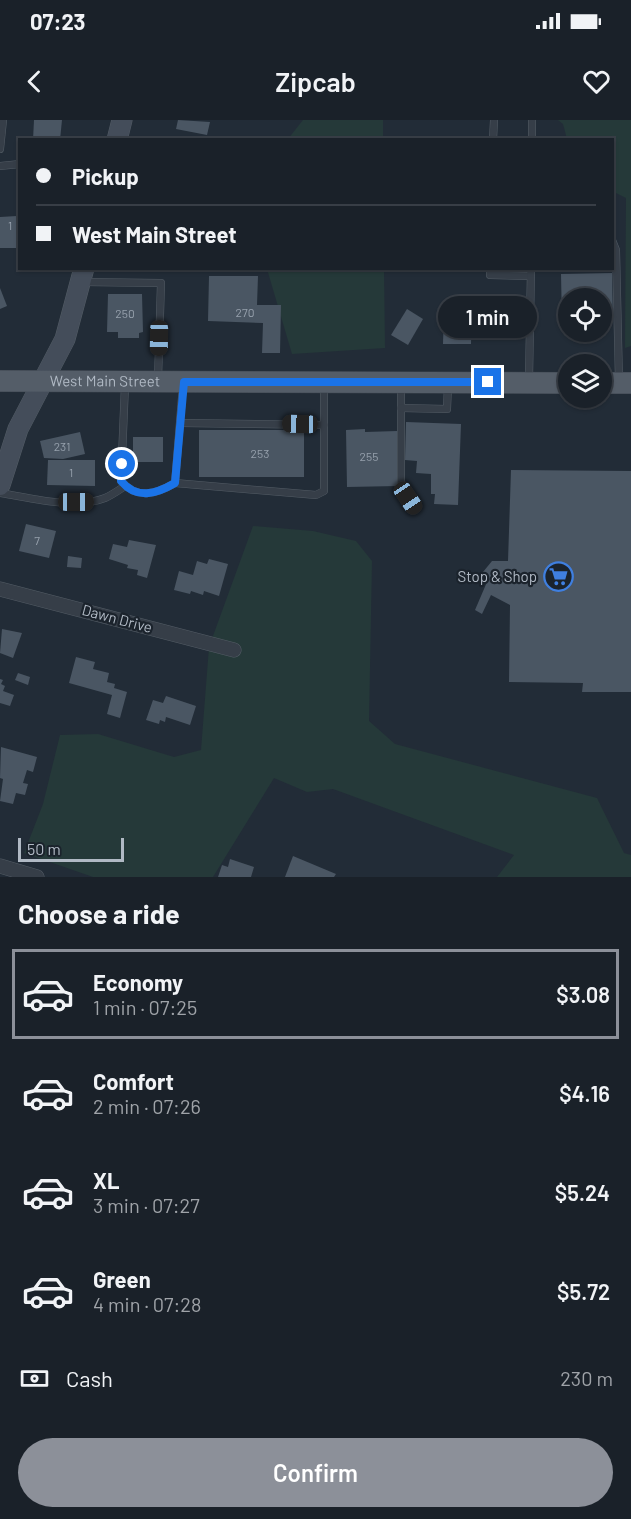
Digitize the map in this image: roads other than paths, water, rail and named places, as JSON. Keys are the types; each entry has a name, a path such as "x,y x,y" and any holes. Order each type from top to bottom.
{"main road":[{"name":"West Main Street","path":"0,381 558,383"}],"street":[{"path":"118,138 122,120"},
{"path":"1,476 18,429 40,382 65,339 82,275"},
{"name":"Dawn Drive","path":"0,589 234,650"},
{"path":"0,866 37,877"}],"lane":[{"path":"0,149 3,120"},
{"path":"493,138 494,120"},
{"path":"532,120 532,138"},
{"path":"0,166 18,164"},
{"path":"614,245 616,250 617,383"},
{"path":"490,270 490,275 531,272 529,383"},
{"path":"82,275 161,283 158,382"},
{"path":"126,382 121,481 125,486 138,493 148,494 161,491 175,483 315,495 324,491 324,382"},
{"path":"175,483 184,382"},
{"path":"401,382 401,488 415,508"},
{"path":"401,408 447,409 448,382"},
{"path":"180,423 324,425"},
{"path":"0,493 61,502 92,502 105,498 125,486"}],"place":[{"name":"Stop & Shop","path":"558,577"}]}
